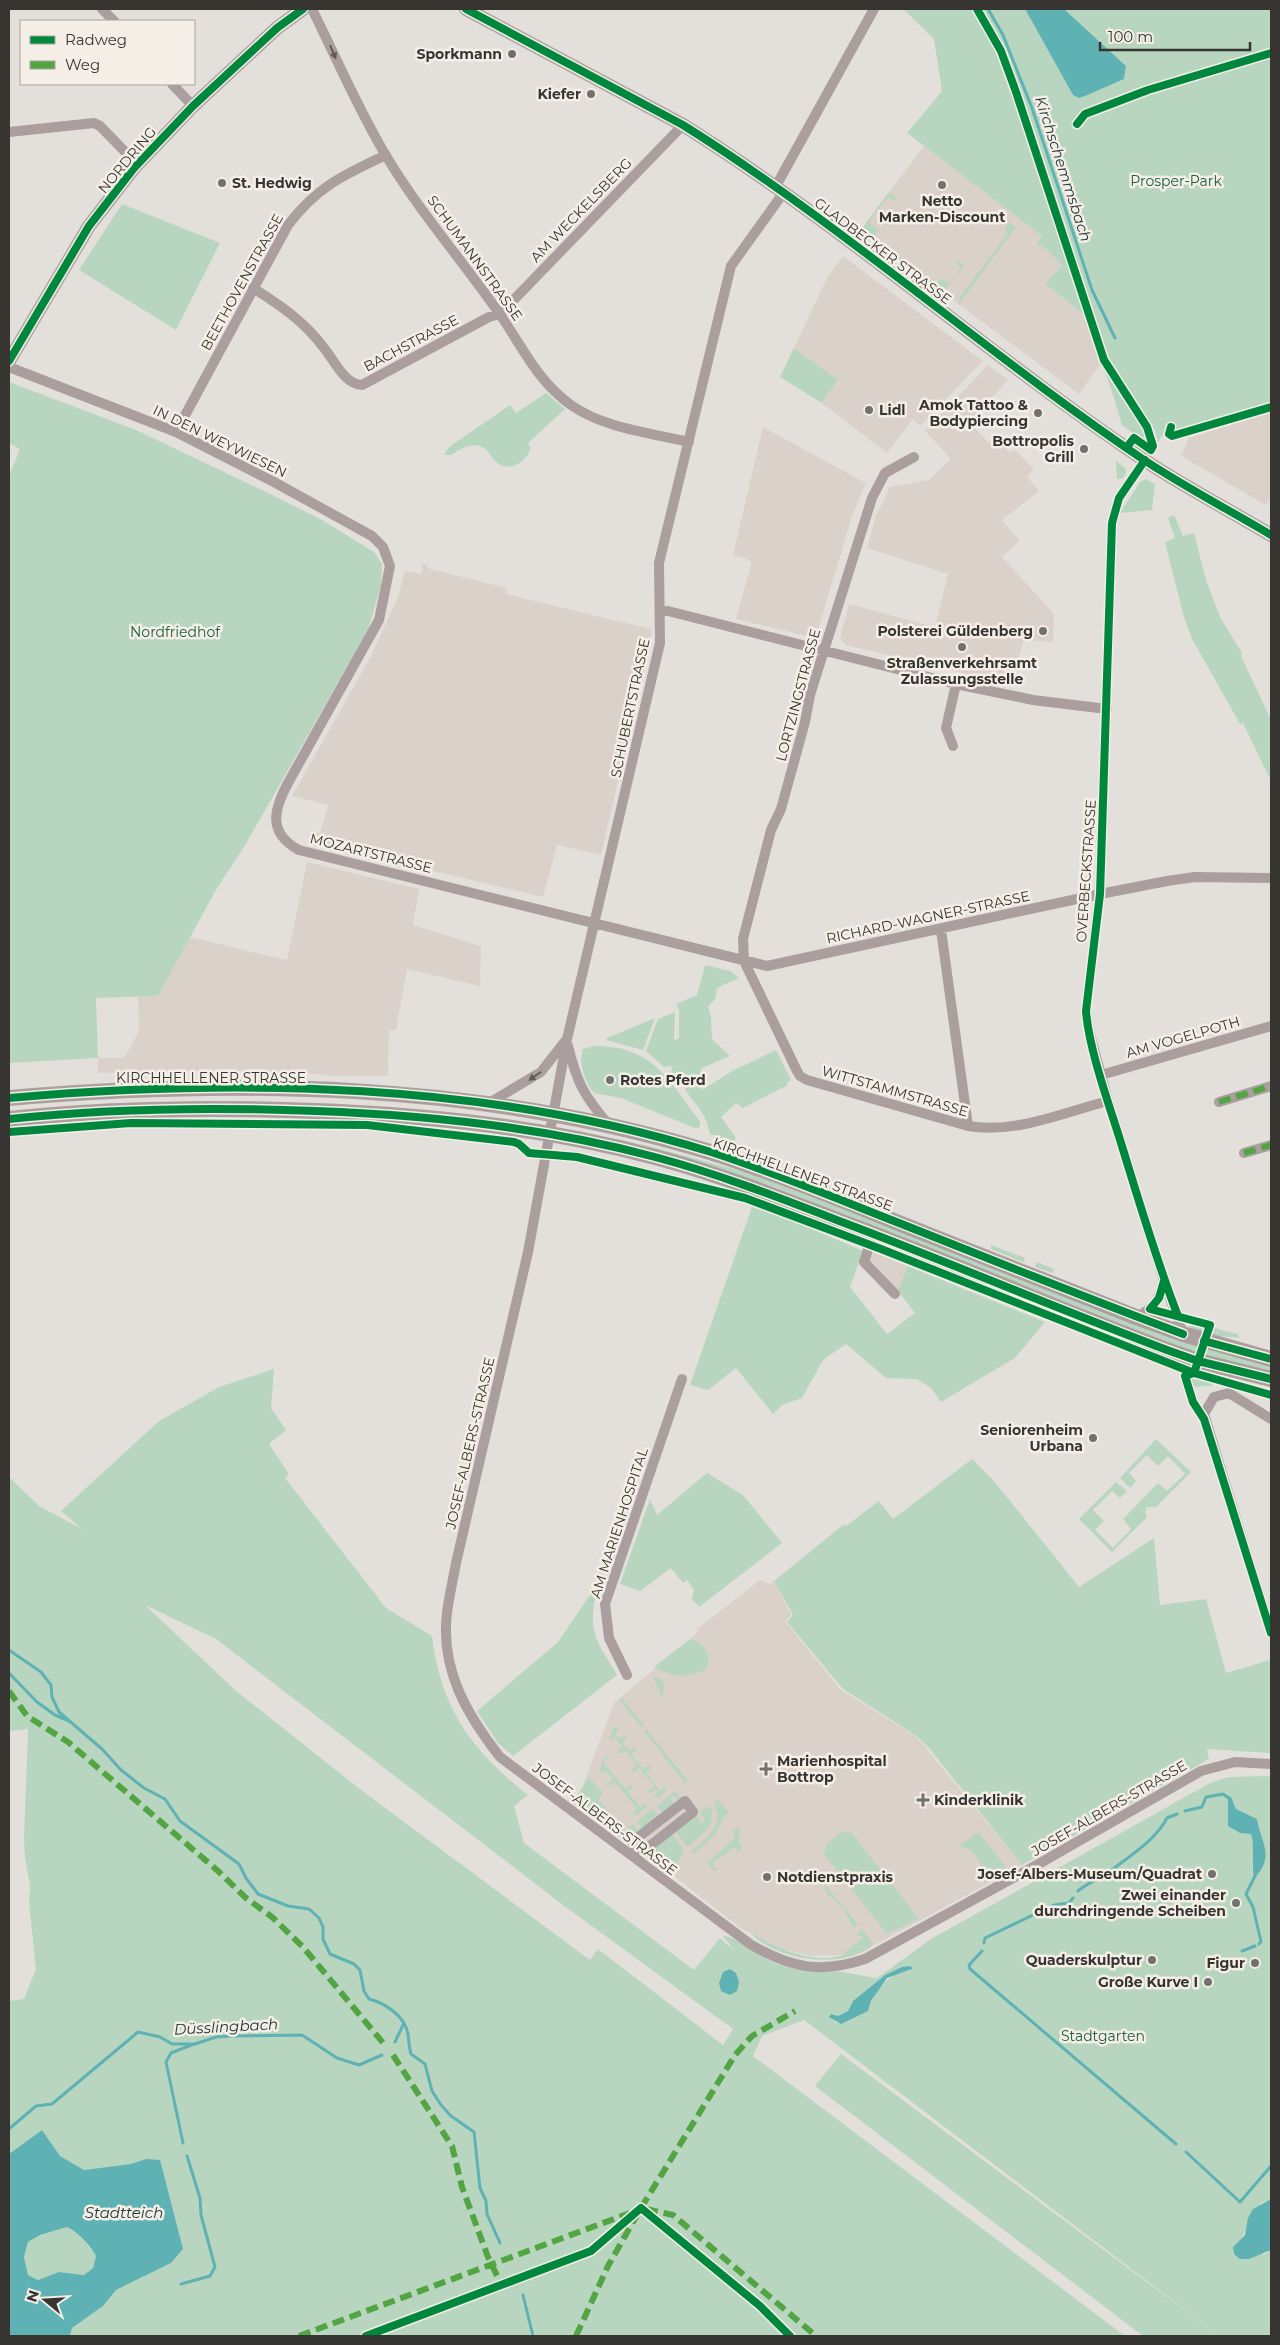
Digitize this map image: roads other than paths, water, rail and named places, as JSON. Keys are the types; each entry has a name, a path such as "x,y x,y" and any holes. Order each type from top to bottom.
{"main road":[{"name":"NORDRING","path":"9,360 89,226 137,164 193,106 277,28 304,9"},
{"name":"GLADBECKER STRASSE","path":"466,9 683,125 780,189 995,352 1145,460 1271,534"},
{"name":"KIRCHHELLENER STRASSE","path":"9,1098 126,1089 287,1088 411,1095 489,1103 609,1126 712,1153 799,1183 1136,1317 1184,1334 1271,1359"},
{"path":"9,1119 74,1112 216,1108 384,1113 491,1124 549,1133 653,1156 723,1178 873,1233 1167,1350 1198,1361 1271,1379"}],"street":[{"path":"102,9 113,20"},
{"name":"SCHUMANNSTRASSE","path":"312,9 350,91 386,156 500,314 531,364 549,386 572,406 606,421 689,442"},
{"name":"SCHUBERTSTRASSE","path":"554,1115 567,1040 660,643 659,563 731,266 780,189 788,165 874,9"},
{"path":"173,85 193,106"},
{"path":"9,132 94,123 137,164"},
{"name":"AM WECKELSBERG","path":"500,314 683,125"},
{"name":"BEETHOVENSTRASSE","path":"176,432 288,226 313,196 347,174 386,156"},
{"name":"BACHSTRASSE","path":"253,288 293,315 316,336 348,379 357,385 367,383 489,317 500,314"},
{"name":"IN DEN WEYWIESEN","path":"9,367 176,432 274,482 372,536 383,547 390,566 390,575"},
{"name":"LORTZINGSTRASSE","path":"744,961 743,939 759,876 796,756 823,650 872,498 885,472 914,457"},
{"name":"OVERBECKSTRASSE","path":"1145,460 1119,498 1112,523 1100,894 1086,1011 1088,1027 1108,1101 1164,1280 1184,1334"},
{"name":"MOZARTSTRASSE","path":"390,575 379,620 279,800 276,809 278,830 286,841 299,850 595,924"},
{"path":"660,609 956,684 1033,700 1107,709"},
{"path":"953,746 946,728 956,684"},
{"name":"RICHARD-WAGNER-STRASSE","path":"595,924 767,966 941,930 1100,894 1195,877 1271,878"},
{"path":"941,930 968,1126"},
{"name":"WITTSTAMMSTRASSE","path":"744,961 800,1076 968,1126 990,1130 1011,1128 1108,1101"},
{"name":"AM VOGELPOTH","path":"1101,1075 1271,1026"},
{"name":"SCHUBERTSTRASSE","path":"489,1103 541,1072 567,1040"},
{"name":"SCHUBERTSTRASSE","path":"567,1040 575,1074 586,1099 609,1126"},
{"path":"1220,1102 1271,1086"},
{"path":"549,1133 554,1115"},
{"name":"JOSEF-ALBERS-STRASSE","path":"549,1133 528,1252 456,1563 447,1614 447,1644 452,1673 462,1701 478,1729 500,1757 750,1944 778,1959 808,1967 846,1966 865,1959 1035,1866 1201,1771 1235,1762 1271,1764"},
{"path":"1244,1153 1271,1145"},
{"path":"873,1233 864,1262 895,1294"},
{"path":"1136,1317 1145,1312 1160,1298 1164,1280"},
{"name":"AM MARIENHOSPITAL","path":"626,1675 609,1638 606,1604 682,1379"},
{"path":"1271,1418 1229,1393 1214,1397 1207,1407 1204,1419 1271,1633"},
{"path":"685,1801 693,1812 641,1853 632,1842 685,1801"}],"water":[{"path":"1025,9 1064,9 1126,66 1124,79 1079,98 1073,95"},
{"path":"1228,1796 1231,1797 1236,1809 1257,1819 1264,1844 1265,1857 1260,1871 1254,1879 1251,1834 1240,1833 1228,1826"},
{"path":"911,1966 912,1969 887,1978 871,2001 868,2011 841,2024 829,2017 831,2014 838,2016 848,2011 853,2001 885,1975 902,1967"},
{"path":"730,1969 736,1973 739,1982 737,1991 730,1995 721,1991 719,1983 723,1972"},
{"name":"Stadtteich","path":"42,2130 60,2156 84,2170 131,2164 146,2159 160,2160 183,2249 171,2263 116,2290 103,2306 72,2328 70,2336 9,2336 9,2154","holes":["67,2227 91,2248 96,2256 93,2268 84,2275 59,2272 38,2280 28,2275 24,2257 28,2242 40,2235"]},
{"path":"1271,2199 1271,2250 1249,2259 1240,2259 1234,2254 1233,2247 1245,2235 1248,2218 1253,2209"}],"waterway":[{"name":"Kirchschemmsbach","path":"988,9 1003,35 1032,108 1092,290 1115,338"},
{"path":"9,1650 41,1672 51,1685 52,1697 59,1712 102,1749 121,1770 144,1788 165,1799 180,1821 239,1864 246,1878 258,1894 288,1906 309,1909 319,1918 323,1927 323,1939 330,1954 354,1964 360,1970 364,1991 369,1999 388,2007 399,2016 406,2027 411,2054 425,2064 432,2091 441,2105 451,2116 474,2132 480,2188 486,2201 487,2214 500,2243"},
{"path":"9,1673 37,1702 55,1715 69,1721"},
{"path":"1185,1811 1202,1807 1206,1797 1223,1794 1230,1799"},
{"path":"1078,1891 1103,1877 1138,1850 1147,1843 1167,1818 1177,1814"},
{"path":"1255,1876 1246,1894 1253,1907 1261,1942 1259,1944"},
{"path":"984,1943 985,1938 1054,1905 1069,1903 1073,1898"},
{"path":"1242,1951 1255,1946"},
{"path":"982,1951 969,1965 970,1969 1176,2144"},
{"name":"Düsslingbach","path":"395,2042 404,2023"},
{"name":"Düsslingbach","path":"9,2129 36,2106 52,2104 138,2032 160,2037 172,2044 195,2044 216,2037 302,2035 337,2058 359,2065 382,2055"},
{"path":"183,2143 166,2062 171,2053 194,2044"},
{"path":"1186,2152 1240,2202 1271,2166"},
{"path":"181,2284 210,2276 215,2267 201,2215 200,2198 187,2156"},
{"path":"523,2295 533,2336"}],"place":[{"name":"Sporkmann","path":"512,54"},
{"name":"Kiefer","path":"591,94"},
{"name":"St. Hedwig","path":"222,183"},
{"name":"Netto Marken-Discount","path":"942,185"},
{"name":"Lidl","path":"869,410"},
{"name":"Amok Tattoo & Bodypiercing","path":"1038,413"},
{"name":"Bottropolis Grill","path":"1084,449"},
{"name":"Polsterei Güldenberg","path":"1043,631"},
{"name":"Straßenverkehrsamt Zulassungsstelle","path":"962,647"},
{"name":"Rotes Pferd","path":"610,1080"},
{"name":"Seniorenheim Urbana","path":"1093,1438"},
{"name":"Marienhospital Bottrop","path":"766,1769"},
{"name":"Kinderklinik","path":"923,1800"},
{"name":"Josef-Albers-Museum/Quadrat","path":"1212,1874"},
{"name":"Notdienstpraxis","path":"767,1877"},
{"name":"Zwei einander durchdringende Scheiben","path":"1236,1903"},
{"name":"Quaderskulptur","path":"1152,1960"},
{"name":"Figur","path":"1255,1963"},
{"name":"Große Kurve I","path":"1208,1982"}],"park label":[{"name":"Prosper-Park","path":"1176,181"},
{"name":"Nordfriedhof","path":"175,632"},
{"name":"Stadtgarten","path":"1103,2036"}]}
